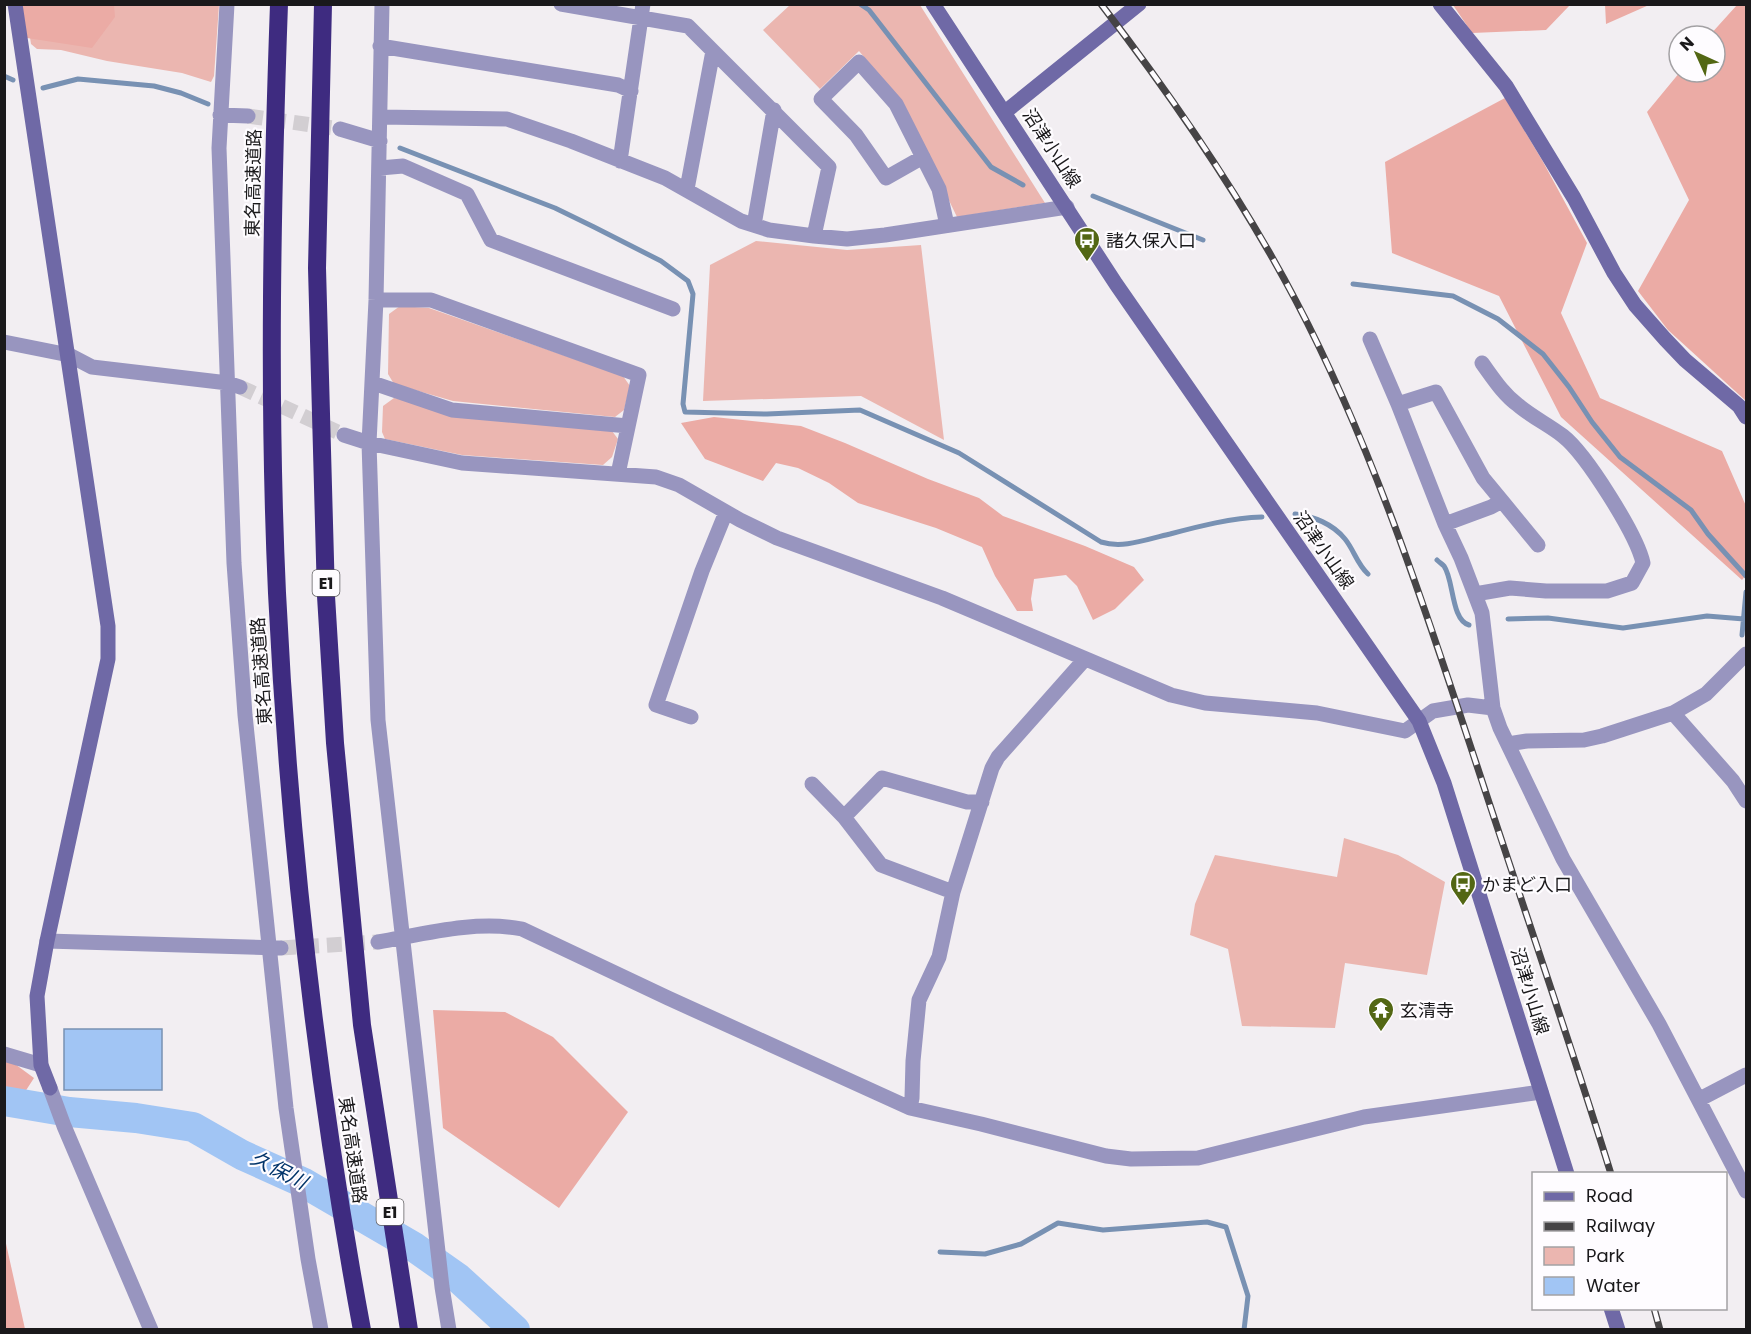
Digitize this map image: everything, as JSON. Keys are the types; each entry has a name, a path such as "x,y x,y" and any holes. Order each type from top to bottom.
{"highway":[{"name":"東名高速道路","path":"279,4 273,267 273,441 277,593 300,894 332,1157 363,1329"},
{"name":"東名高速道路","path":"323,4 317,268 326,596 335,743 362,1025 409,1329"}],"street":[{"path":"227,4 219,148 234,385 234,563 244,715 274,948 293,1154 321,1329"},
{"path":"382,4 380,168 369,443 378,720 442,1287 449,1329"},
{"path":"561,4 642,11 688,26 830,167 814,236"},
{"name":"沼津小山線","path":"933,4 1116,284 1419,721 1444,783 1567,1172"},
{"path":"1005,112 1139,4"},
{"path":"1440,4 1506,86 1574,198 1609,265 1639,309 1685,360 1739,406 1746,417"},
{"path":"14,5 69,355 108,626 108,659 37,996 41,1065 64,1126 151,1329"},
{"path":"620,161 642,11"},
{"path":"380,46 618,85 631,91"},
{"path":"687,189 713,51"},
{"path":"923,157 886,178 856,135 821,99 859,62 896,104 923,157 939,189 947,225"},
{"path":"754,225 774,110"},
{"path":"220,115 248,116"},
{"path":"381,117 507,119 571,141 664,178 741,221 769,230 814,236 847,239 1067,207"},
{"path":"340,129 380,141"},
{"path":"380,168 403,166 467,194 491,240 673,309"},
{"path":"376,300 431,300 639,375 618,474"},
{"path":"1370,339 1482,613 1492,708 1563,859 1659,1024 1746,1191"},
{"path":"4,342 69,355 92,367 234,385"},
{"path":"1475,594 1510,588 1546,591 1607,591 1632,583 1643,563 1641,553 1630,530 1575,447 1564,436 1515,404 1482,363"},
{"path":"373,382 452,410 628,426"},
{"path":"1398,404 1437,392 1483,478 1538,545"},
{"path":"344,435 369,443 462,463 656,477 679,485 777,538 942,598 1171,695 1205,703 1317,712 1405,731 1433,711 1468,705 1492,708"},
{"path":"1445,524 1502,501"},
{"path":"691,717 656,705 702,571 726,512"},
{"path":"1508,744 1527,741 1584,740 1673,713 1706,694 1746,654"},
{"path":"910,1108 919,1000 939,957 953,892 992,768 998,757 1085,659"},
{"path":"1673,713 1732,781 1746,801"},
{"path":"844,817 882,778 967,802 982,802"},
{"path":"812,784 844,817 880,865 953,892"},
{"path":"378,942 502,925 522,929 910,1108 1106,1156 1131,1159 1198,1158 1364,1117 1541,1092"},
{"path":"47,941 274,948"},
{"path":"4,1054 41,1065"},
{"path":"1700,1099 1746,1075"},
{"path":"1612,1310 1618,1329"}],"green space":[{"path":"25,5 219,5 214,76 211,82 182,73 107,61 61,50 37,49 31,44"},
{"path":"790,5 920,5 1045,203 957,217 901,101 859,51 820,89 763,30"},
{"path":"756,241 847,250 921,245 944,440 861,396 703,401 710,265"},
{"path":"400,306 429,308 623,376 630,386 624,410 615,417 453,401 394,384 388,374 389,314"},
{"path":"394,398 612,431 618,439 612,457 603,465 462,455 385,439 382,432 383,406"},
{"path":"1344,838 1398,855 1445,882 1427,975 1345,963 1335,1028 1242,1026 1228,949 1190,935 1195,904 1215,855 1337,877"}],"shaded area":[{"path":"1605,4 1649,4 1649,5 1606,24"},
{"path":"22,5 114,5 115,17 92,48 27,38"},
{"path":"1453,5 1570,5 1546,30 1472,33"},
{"path":"1737,5 1746,5 1746,401 1668,330 1638,291 1689,200 1647,112 1670,84 1727,84 1727,24 1720,24"},
{"path":"1505,98 1587,243 1561,313 1600,398 1722,451 1746,506 1746,575 1742,580 1561,417 1499,296 1392,253 1385,162"},
{"path":"714,417 801,426 979,498 1003,516 1134,567 1144,580 1115,609 1093,620 1077,586 1066,575 1034,579 1031,599 1033,611 1017,611 995,576 982,547 936,528 858,503 829,483 798,468 776,463 763,481 705,459 681,423"},
{"path":"433,1010 505,1012 553,1037 628,1112 559,1208 443,1128"},
{"path":"4,1056 34,1078 23,1095 5,1091"},
{"path":"5,1239 25,1329 5,1329"}],"water":[{"path":"64,1029 162,1029 162,1090 64,1090"}],"waterway":[{"path":"860,4 869,10 991,167 1023,185"},
{"path":"4,76 13,80"},
{"path":"43,88 78,79 154,86 181,93 208,104"},
{"path":"400,148 555,208 661,261 688,281 693,294 683,404 685,412 767,414 860,410 959,453 1101,542 1110,544 1136,542 1216,523 1262,517"},
{"path":"1093,196 1203,240"},
{"path":"1353,284 1453,296 1498,319 1543,354 1620,457 1691,510 1708,534 1746,576"},
{"path":"1295,514 1316,519 1335,529 1345,539 1368,574"},
{"path":"1437,560 1447,572 1459,616 1469,625"},
{"path":"1742,635 1746,592"},
{"path":"1508,619 1548,618 1623,628 1707,616 1744,619"},
{"name":"久保川","path":"4,1101 69,1112 136,1118 193,1127 242,1155 304,1183 414,1247 458,1278 515,1330"},
{"path":"940,1252 985,1254 1021,1244 1058,1223 1103,1230 1207,1222 1226,1227 1248,1296 1244,1330"}],"tunnel":[{"path":"248,116 340,129"},
{"path":"240,387 344,435"},
{"path":"281,948 378,942"}],"railway":[{"path":"1101,4 1154,75 1229,186 1296,301 1351,417 1421,598 1610,1172"},
{"path":"1655,1310 1660,1330"}],"place":[{"name":"諸久保入口","path":"1087,263"},
{"name":"かまど入口","path":"1463,907"},
{"name":"玄清寺","path":"1381,1033"}]}
